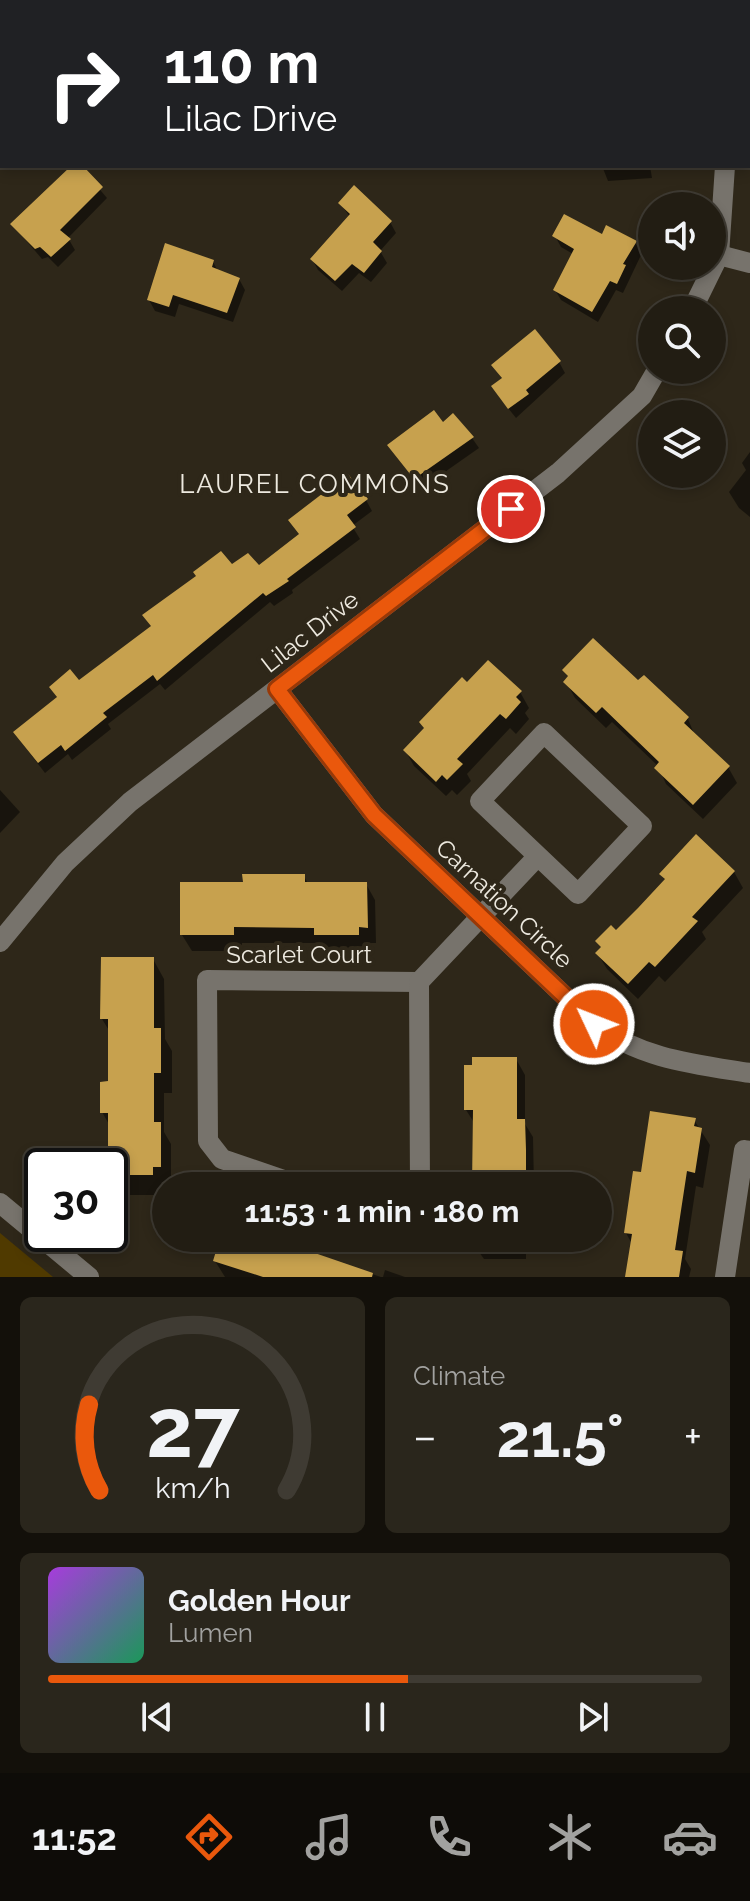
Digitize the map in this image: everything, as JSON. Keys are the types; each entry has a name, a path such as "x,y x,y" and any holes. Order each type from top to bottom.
{"street":[{"path":"723,192 725,168"},
{"path":"726,257 750,263"},
{"name":"Lilac Drive","path":"0,942 65,863 119,812 558,473 642,396 649,384"},
{"name":"Carnation Circle","path":"277,689 374,815 594,1024 618,1042 671,1060 750,1073"},
{"path":"544,733 642,826 578,894 538,856 480,801 544,733"},
{"path":"420,1172 419,982 538,856"},
{"name":"Scarlet Court","path":"260,1172 222,1159 208,1141 207,980 419,982"},
{"path":"725,1277 744,1150 750,1151"},
{"path":"0,1203 89,1277"}],"shaded area":[{"path":"0,1233 53,1277 0,1277"}],"building":[{"path":"69,168 85,168 103,187 60,230 71,239 51,257 40,247 35,249 10,224"},
{"path":"354,185 392,221 373,242 382,251 364,273 352,264 335,281 310,259 350,214 338,203"},
{"path":"564,214 602,234 606,225 637,241 623,264 626,265 617,284 610,281 592,312 553,290 574,249 552,236"},
{"path":"165,243 214,260 212,267 240,278 227,313 173,295 169,307 147,300"},
{"path":"535,329 561,361 526,390 529,394 508,409 491,386 502,378 491,365"},
{"path":"434,410 443,422 453,413 474,437 414,479 387,445"},
{"path":"348,474 368,499 347,515 356,527 287,579 289,581 266,596 263,593 157,681 153,675 103,713 107,717 65,751 61,745 38,763 13,732 57,697 49,687 70,669 79,680 151,626 142,615 196,576 193,572 221,551 232,564 248,553 259,565 299,534 288,520"},
{"path":"593,638 638,680 644,675 689,717 684,723 730,766 693,805 654,768 659,762 602,707 596,713 563,682 568,676 562,670"},
{"path":"488,660 522,691 516,697 521,702 506,719 500,714 457,759 463,764 447,780 442,775 436,782 403,750 424,728 419,722 462,677 467,682"},
{"path":"696,834 735,871 692,917 698,921 655,967 649,962 628,984 595,953 601,947 595,941 611,925 616,930 638,908 665,879 659,874"},
{"path":"242,874 305,874 305,882 367,882 368,928 359,927 359,935 314,935 314,928 234,927 234,935 180,935 180,882 243,882"},
{"path":"101,957 154,957 154,1028 161,1028 161,1073 154,1073 154,1122 161,1122 161,1167 153,1167 152,1175 128,1175 128,1148 108,1148 108,1113 100,1113 100,1082 108,1081 108,1019 100,1019"},
{"path":"472,1057 517,1057 517,1119 525,1119 526,1172 472,1172 473,1110 464,1110 464,1065 472,1065"},
{"path":"650,1111 696,1118 694,1126 702,1128 695,1173 687,1171 675,1250 683,1251 679,1277 625,1277 632,1234 624,1233 633,1171 641,1172"},
{"path":"216,1252 312,1252 373,1273 372,1277 263,1277 213,1261"}],"district":[{"name":"LAUREL COMMONS","path":"315,484"}],"route":[{"path":"511,509 277,689 374,815 594,1024"}]}
